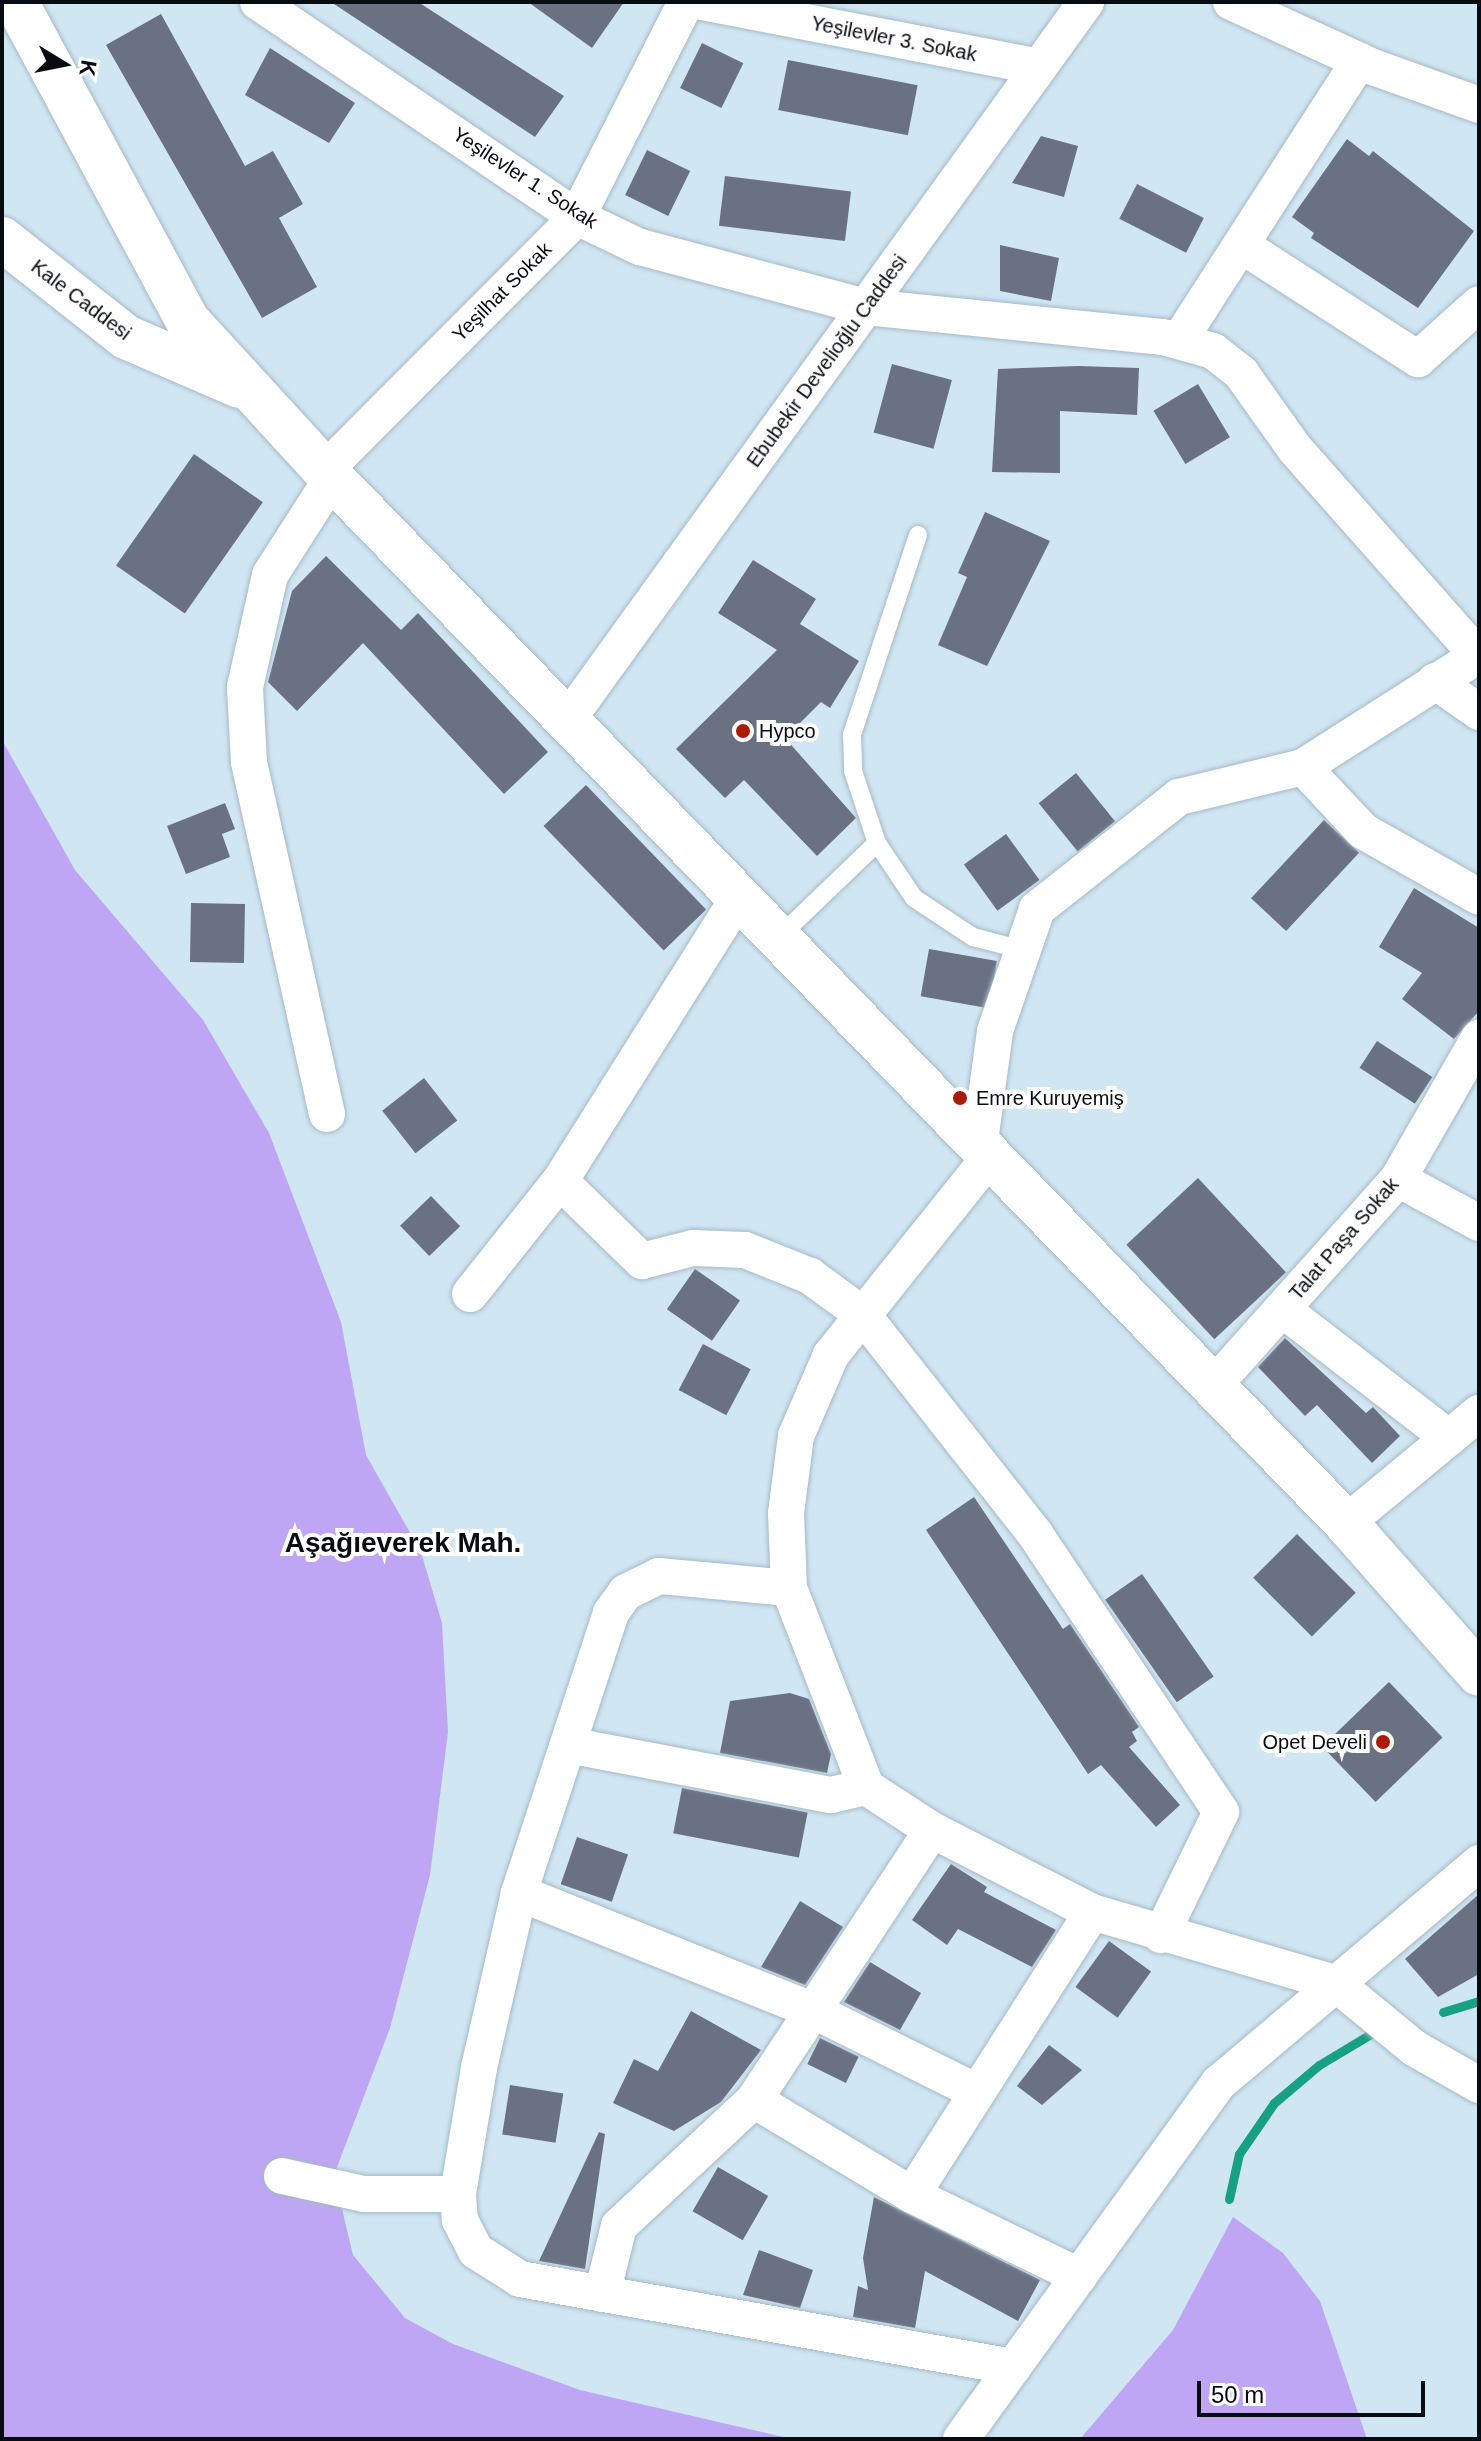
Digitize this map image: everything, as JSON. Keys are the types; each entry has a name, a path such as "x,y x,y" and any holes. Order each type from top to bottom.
{"main road":[{"path":"16,2 188,321 328,474 986,1148 1346,1523 1479,1674"},
{"name":"Kale Caddesi","path":"2,239 126,337 253,392"}],"street":[{"name":"Yeşilevler 1. Sokak","path":"258,2 577,217 640,247 866,307 1180,339 1213,351 1241,373 1295,449 1478,656"},
{"name":"Yeşilhat Sokak","path":"327,1114 249,762 245,687 270,575 328,474 577,217 686,2"},
{"name":"Yeşilevler 3. Sokak","path":"702,2 1039,67"},
{"name":"Ebubekir Develioğlu Caddesi","path":"568,719 1086,2"},
{"path":"1231,2 1359,61 1479,105"},
{"path":"1180,339 1359,61"},
{"path":"1241,245 1418,359 1479,304"},
{"path":"1478,656 1303,767 1179,797 1037,909 1019,949 995,1031 986,1148 817,1378 796,1436 785,1537 789,1588 866,1787 932,1830 1092,1912 1161,1935 1335,1983 1414,2048 1479,2085"},
{"path":"1435,681 1479,712"},
{"path":"1303,767 1363,831 1479,897"},
{"path":"470,1294 560,1181 740,895"},
{"name":"Talat Paşa Sokak","path":"1214,1385 1398,1179 1479,1038"},
{"path":"1398,1179 1479,1223"},
{"path":"560,1181 642,1261 693,1248 756,1253 810,1276 862,1314 1035,1534 1221,1812 1161,1935"},
{"path":"1282,1309 1449,1438"},
{"path":"1346,1523 1479,1413"},
{"path":"789,1588 659,1576 633,1587 611,1613 519,1893 458,2194 466,2237 489,2264 520,2279 1013,2367"},
{"path":"568,1745 831,1795 866,1787"},
{"path":"602,2294 619,2226 754,2100 932,1830"},
{"path":"961,2439 1219,2083 1479,1863"},
{"path":"519,1893 814,2011 975,2091"},
{"path":"912,2195 975,2091 1092,1912"},
{"path":"754,2100 912,2195 1079,2276"},
{"path":"282,2176 364,2194 458,2194"}],"lane":[{"path":"918,535 852,735 853,771 877,843 899,881 930,912 973,937 1019,949"},
{"path":"780,936 877,843"}],"shaded area":[{"path":"2,740 75,870 203,1020 269,1133 341,1322 366,1455 421,1552 442,1623 448,1732 430,1875 390,2028 334,2175 353,2255 405,2318 453,2344 580,2390 792,2439 2,2439"},
{"path":"1233,2217 1283,2253 1320,2301 1367,2439 1080,2439 1173,2330"}],"building":[{"path":"331,2 418,2 564,96 535,137"},
{"path":"528,2 624,2 592,48"},
{"path":"161,14 245,166 273,151 303,204 279,218 317,287 262,318 106,45"},
{"path":"702,43 743,63 721,108 680,88"},
{"path":"270,48 355,103 329,143 245,95"},
{"path":"788,60 918,85 908,135 778,110"},
{"path":"1041,136 1078,146 1064,197 1012,183"},
{"path":"1347,139 1369,156 1373,151 1474,231 1418,308 1311,238 1314,233 1292,217"},
{"path":"647,150 690,171 668,216 625,195"},
{"path":"725,176 851,191 845,241 719,226"},
{"path":"1137,184 1204,218 1186,253 1119,219"},
{"path":"1000,245 1059,258 1051,301 1000,291"},
{"path":"892,364 952,380 934,449 874,433"},
{"path":"1078,366 1139,368 1137,415 1060,411 1060,473 992,472 998,369"},
{"path":"1198,384 1230,437 1185,464 1153,411"},
{"path":"194,454 263,502 185,614 116,565"},
{"path":"985,512 1050,541 987,666 938,645 967,577 958,573"},
{"path":"326,556 401,630 418,613 548,752 504,794 363,643 297,711 268,682 292,591"},
{"path":"753,560 816,599 800,624 859,661 830,708 821,702 785,738 856,818 817,856 744,780 725,798 676,749 777,650 718,613"},
{"path":"1076,773 1115,821 1078,851 1039,803"},
{"path":"586,785 706,909 664,950 544,826"},
{"path":"225,803 235,829 222,834 230,857 186,874 167,826"},
{"path":"1324,820 1359,853 1286,931 1251,898"},
{"path":"1006,834 1040,880 997,911 964,865"},
{"path":"1414,888 1479,928 1479,1011 1454,1039 1402,999 1422,973 1379,947"},
{"path":"191,903 245,904 244,963 190,962"},
{"path":"929,949 997,961 989,1008 921,996"},
{"path":"1377,1041 1432,1077 1415,1104 1360,1068"},
{"path":"424,1078 457,1121 415,1153 382,1111"},
{"path":"1198,1178 1286,1272 1214,1339 1126,1245"},
{"path":"431,1196 460,1226 429,1256 400,1226"},
{"path":"695,1269 740,1301 712,1341 667,1309"},
{"path":"1285,1338 1366,1413 1373,1407 1400,1436 1372,1463 1317,1405 1305,1416 1258,1367"},
{"path":"703,1344 751,1369 726,1415 679,1390"},
{"path":"974,1497 1063,1629 1070,1624 1139,1727 1132,1732 1137,1741 1129,1747 1180,1805 1156,1827 1101,1765 1088,1774 926,1530"},
{"path":"1297,1534 1356,1593 1312,1637 1253,1578"},
{"path":"1142,1574 1214,1676 1177,1702 1105,1600"},
{"path":"1389,1682 1442,1737 1376,1802 1322,1747"},
{"path":"790,1693 809,1699 831,1754 827,1773 720,1753 730,1701"},
{"path":"682,1788 808,1812 799,1858 673,1833"},
{"path":"577,1837 628,1855 612,1902 561,1884"},
{"path":"951,1864 987,1887 984,1892 1056,1930 1032,1967 958,1929 947,1945 912,1920"},
{"path":"1479,1894 1479,1974 1438,1997 1405,1959"},
{"path":"800,1901 843,1927 805,1985 761,1967"},
{"path":"1109,1941 1151,1972 1118,2018 1075,1987"},
{"path":"870,1962 921,1993 900,2030 844,2002"},
{"path":"691,2011 761,2050 721,2102 674,2131 613,2103 634,2059 658,2071"},
{"path":"820,2038 859,2057 846,2083 807,2064"},
{"path":"1049,2045 1082,2070 1042,2105 1017,2086"},
{"path":"510,2085 563,2093 556,2143 502,2134"},
{"path":"599,2132 605,2134 585,2269 539,2261"},
{"path":"718,2167 768,2196 743,2240 692,2211"},
{"path":"874,2197 1040,2280 1018,2321 925,2271 915,2328 853,2317 858,2286 868,2290 863,2258"},
{"path":"759,2250 813,2270 800,2308 743,2295"}],"waterway":[{"path":"1443,2012 1479,2001"},
{"path":"1229,2199 1239,2154 1274,2103 1319,2065 1374,2032"}],"place":[{"name":"Hypco","path":"743,731"},
{"name":"Emre Kuruyemiş","path":"960,1098"},
{"name":"Opet Develi","path":"1383,1742"}],"district":[{"name":"Aşağıeverek Mah.","path":"403,1543"}]}
